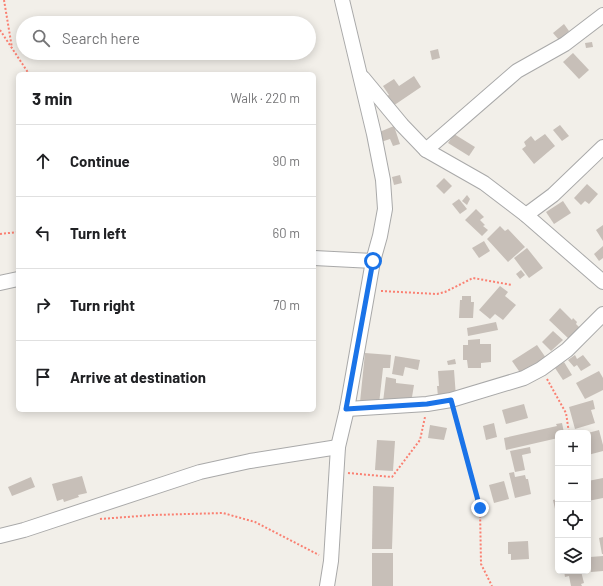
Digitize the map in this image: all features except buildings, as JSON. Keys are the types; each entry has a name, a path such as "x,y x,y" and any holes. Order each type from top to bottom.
{"street":[{"path":"327,586 331,560 338,447 367,290 385,210 384,187 374,134 361,74 342,0"},
{"path":"426,150 517,71 565,44 603,15"},
{"path":"361,74 402,125 426,150 484,183 526,215 603,282"},
{"path":"526,215 553,195 603,147"},
{"path":"316,258 373,261"},
{"path":"0,283 16,279"},
{"path":"346,409 427,404 451,400 524,378 541,370 567,350 603,314"},
{"path":"0,536 24,530 200,472 250,461 338,447"}],"path":[{"path":"4,0 12,49"},
{"path":"0,30 16,55"},
{"path":"19,60 28,72"},
{"path":"0,234 16,232"},
{"path":"367,290 437,294 445,292 473,278 512,285"},
{"path":"541,370 566,413 569,430"},
{"path":"451,400 480,508 481,564 492,586"},
{"path":"336,473 392,477 420,440 427,404"},
{"path":"95,520 153,515 223,513 255,522 331,560"}],"route":[{"path":"373,261 346,409 427,404 451,400 480,508"}]}
